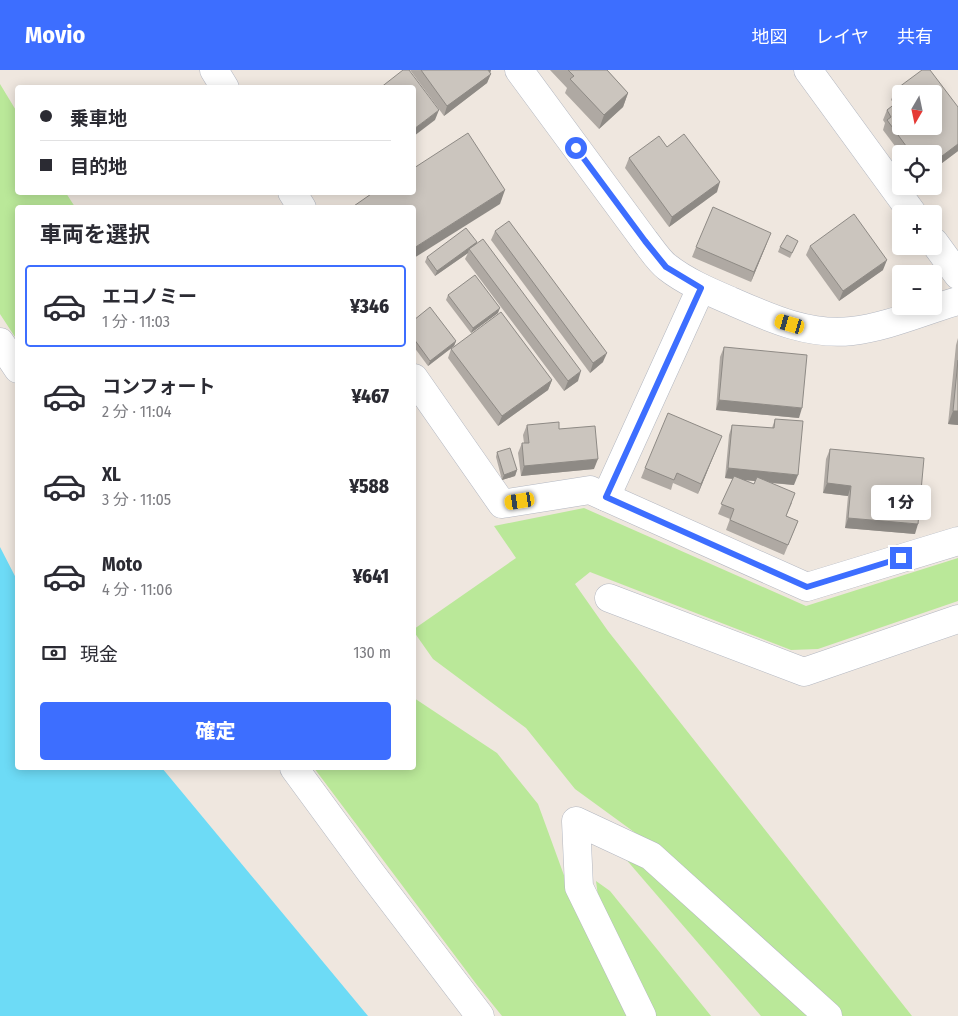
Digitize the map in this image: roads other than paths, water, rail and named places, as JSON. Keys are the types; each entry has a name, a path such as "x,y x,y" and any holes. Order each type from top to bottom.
{"street":[{"path":"214,70 223,85"},
{"path":"519,70 666,267 701,288 777,321 828,332 875,327 958,301"},
{"path":"808,70 906,205"},
{"path":"942,253 958,274"},
{"path":"606,497 701,288"},
{"path":"0,342 15,364"},
{"path":"416,381 502,504 590,490 807,587 958,541"},
{"path":"609,598 804,672 958,619"},
{"path":"295,770 480,1016"},
{"path":"642,1016 579,887 576,821 650,856 828,1016"}],"water":[{"path":"0,547 15,576 15,770 164,770 368,1016 0,1016"}]}
